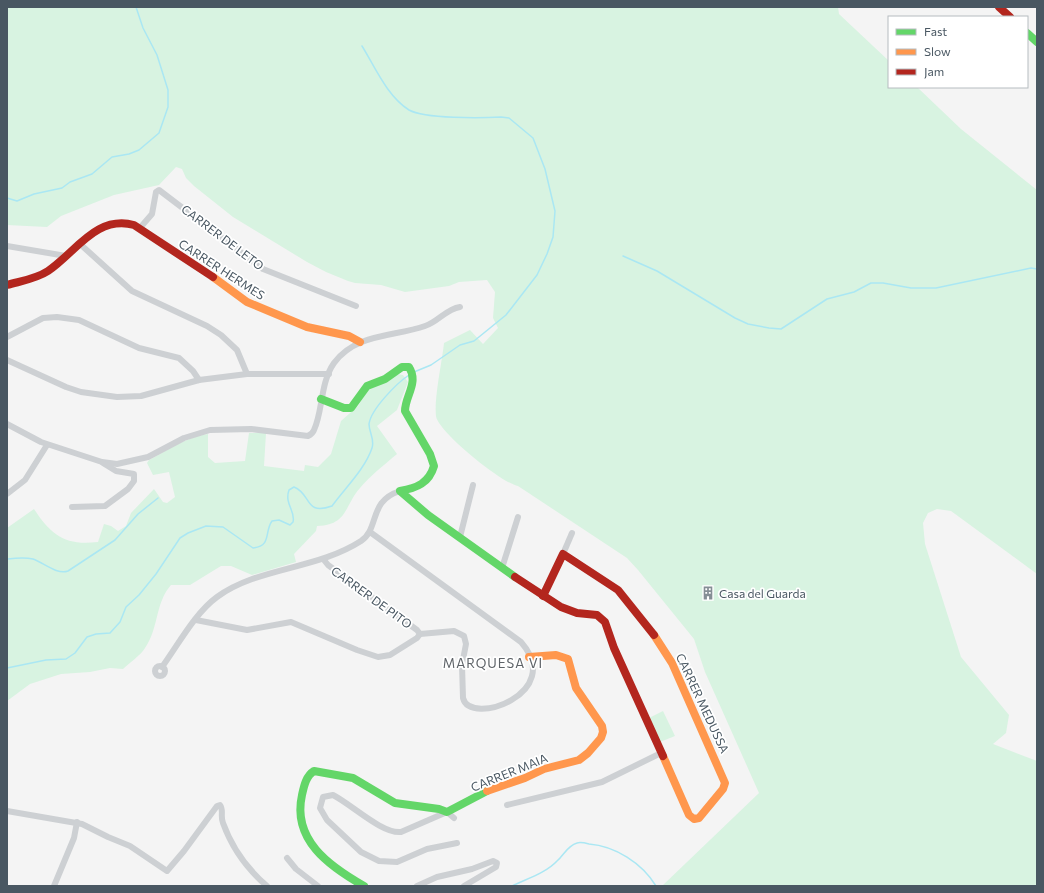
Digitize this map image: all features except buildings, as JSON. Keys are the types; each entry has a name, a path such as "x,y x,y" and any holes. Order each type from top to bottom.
{"street":[{"path":"999,7 1009,16"},
{"path":"1028,34 1037,42"},
{"name":"CARRER DE LETO","path":"139,229 151,216 156,192 159,190 263,269 356,306"},
{"name":"CARRER HERMES","path":"7,285 43,274 101,228 117,222 128,223 207,273 234,294 251,304 307,327 349,336 360,342"},
{"path":"80,244 132,291 207,326 221,335 237,350 247,374"},
{"path":"7,246 66,256"},
{"path":"7,424 31,438 48,445 102,462 117,464 131,462 152,455 184,438 210,430 251,429 308,436 314,430 321,399 329,374 341,355 360,342 426,326 451,310 460,307"},
{"path":"7,337 43,318 80,320 139,348 179,358 190,367 199,380"},
{"path":"7,360 66,388 81,392 117,397 141,396 199,380 247,374 329,374"},
{"path":"162,667 196,620 212,601 235,586 262,576 324,560 356,544 370,532 380,504 390,495 420,486 430,477 434,466 430,454 405,412 413,382 411,371 406,366 399,367 387,377 368,386 352,408 344,408 321,399"},
{"path":"7,494 25,480 48,445"},
{"path":"72,507 105,506 128,489 134,481 134,474 116,471 102,462"},
{"path":"460,537 473,485"},
{"name":"CARRER MEDUSSA","path":"400,491 428,515 544,596 574,612 598,615 605,621 614,648 689,815 697,819 723,789 725,783 667,654 659,641 618,590 563,554"},
{"path":"502,568 518,517"},
{"path":"370,532 519,641 523,645 529,657"},
{"path":"544,596 572,533"},
{"name":"CARRER DE PITO","path":"324,560 417,630 420,634 454,631 464,636 466,644 462,663 464,700 470,707 477,709 501,704 523,691 530,684 532,676 529,657"},
{"path":"196,620 250,630 291,622 357,650 378,657 390,655 417,638 420,634"},
{"name":"CARRER MAIA","path":"450,815 484,792 521,780 544,769 579,760 590,750 602,735 602,726 576,688 568,659 556,655 529,657"},
{"path":"507,804 602,782 661,753"},
{"path":"364,886 344,874 327,859 314,846 303,831 301,822 301,802 305,783 310,772 317,771 349,777 395,803 439,809 450,815"},
{"path":"450,815 401,832 392,832 383,828 353,806 333,795 323,797 320,805 323,816 336,830 365,855 379,861 397,862 427,849 457,843"},
{"path":"7,811 77,822 130,846 167,871 216,806 220,805 222,809 222,820 236,852 246,867 267,886"},
{"path":"54,886 74,838 77,822"},
{"path":"287,858 300,872 318,886"},
{"path":"417,886 437,877 472,869 493,861 497,863 496,867 464,886"}],"green space":[{"path":"7,7 838,7 839,14 888,60 888,88 918,88 961,129 1037,190 1037,574 951,511 937,509 928,513 923,523 925,544 961,657 1009,715 1006,733 993,744 1037,761 1037,886 662,886 759,793 705,672 694,639 638,570 627,558 518,486 510,483 486,467 459,445 439,424 436,416 436,400 444,343 470,330 483,344 498,328 493,318 495,292 487,280 459,282 449,286 405,292 381,285 348,281 307,262 233,217 194,186 186,178 182,169 176,167 159,185 114,195 61,216 47,227 7,225"},
{"path":"398,374 403,375 408,382 397,410 377,426 397,454 373,474 360,488 340,518 327,525 317,526 316,531 294,554 296,562 252,575 231,566 221,566 190,585 171,585 162,600 153,632 145,648 123,669 110,668 90,672 61,674 30,684 7,701 7,528 34,509 47,526 60,537 76,542 98,542 104,524 111,526 118,531 126,526 131,513 154,489 163,502 167,503 175,497 169,472 153,475 147,463 149,460 177,444 208,434 208,457 215,463 245,461 249,433 266,433 264,466 304,471 305,465 318,467 331,454 341,421 358,406 368,390"},
{"path":"663,711 675,736 660,742 649,718"}],"waterway":[{"path":"7,198 17,201 34,194 62,188 70,182 92,174 112,157 129,154 139,150 159,133 168,107 168,90 157,55 143,28 136,7"},
{"path":"362,46 388,89 394,97 409,110 427,115 468,118 509,118 533,138 545,169 555,211 553,237 547,254 537,275 506,315 474,341 460,345 431,365 414,372"},
{"path":"623,256 657,271 735,318 748,324 781,329 827,299 854,292 871,283 883,283 911,288 936,288 1031,268 1037,269"},
{"path":"7,668 46,660 66,659 75,653 87,637 96,634 110,633 120,622 126,607 139,595 156,574 180,538 188,533 206,526 223,527 253,548 259,547 267,538 272,521 279,520 290,525 293,522 293,514 288,495 289,490 294,487 304,494 312,506 317,508 332,506 360,471 369,456 373,445 369,424 374,411 392,390 409,375"},
{"path":"7,559 33,559 55,570 64,572 68,571 115,540 138,514 158,498"},
{"path":"512,886 547,869 571,846 577,843 599,845 618,852 636,863 656,886"}],"traffic: fast":[{"path":"1028,34 1037,42"},
{"path":"321,399 344,408 351,408 367,386 385,379 402,367 409,367 413,379 405,411 430,454 434,466 429,477 422,484 400,491 428,515 515,577"},
{"path":"364,886 338,870 326,860 316,850 308,838 300,811 302,795 307,778 311,773 314,771 353,778 395,803 439,809 447,812 487,791"}],"traffic: slow":[{"path":"213,277 247,302 307,327 349,336 360,342"},
{"path":"654,635 672,663 725,783 723,789 699,818 694,819 689,815 663,756"},
{"path":"487,791 525,778 544,769 579,760 588,753 601,738 603,732 602,726 576,688 568,659 556,655 529,657"}],"traffic: jam":[{"path":"999,7 1009,16"},
{"path":"7,285 28,280 43,274 97,230 108,225 121,223 134,225 213,277"},
{"path":"543,596 563,554 618,590 654,635"},
{"path":"515,577 561,607 577,613 597,615 605,622 614,648 663,756"}],"place":[{"name":"Casa del Guarda","path":"708,593"}],"district":[{"name":"MARQUESA VI","path":"493,663"}]}
